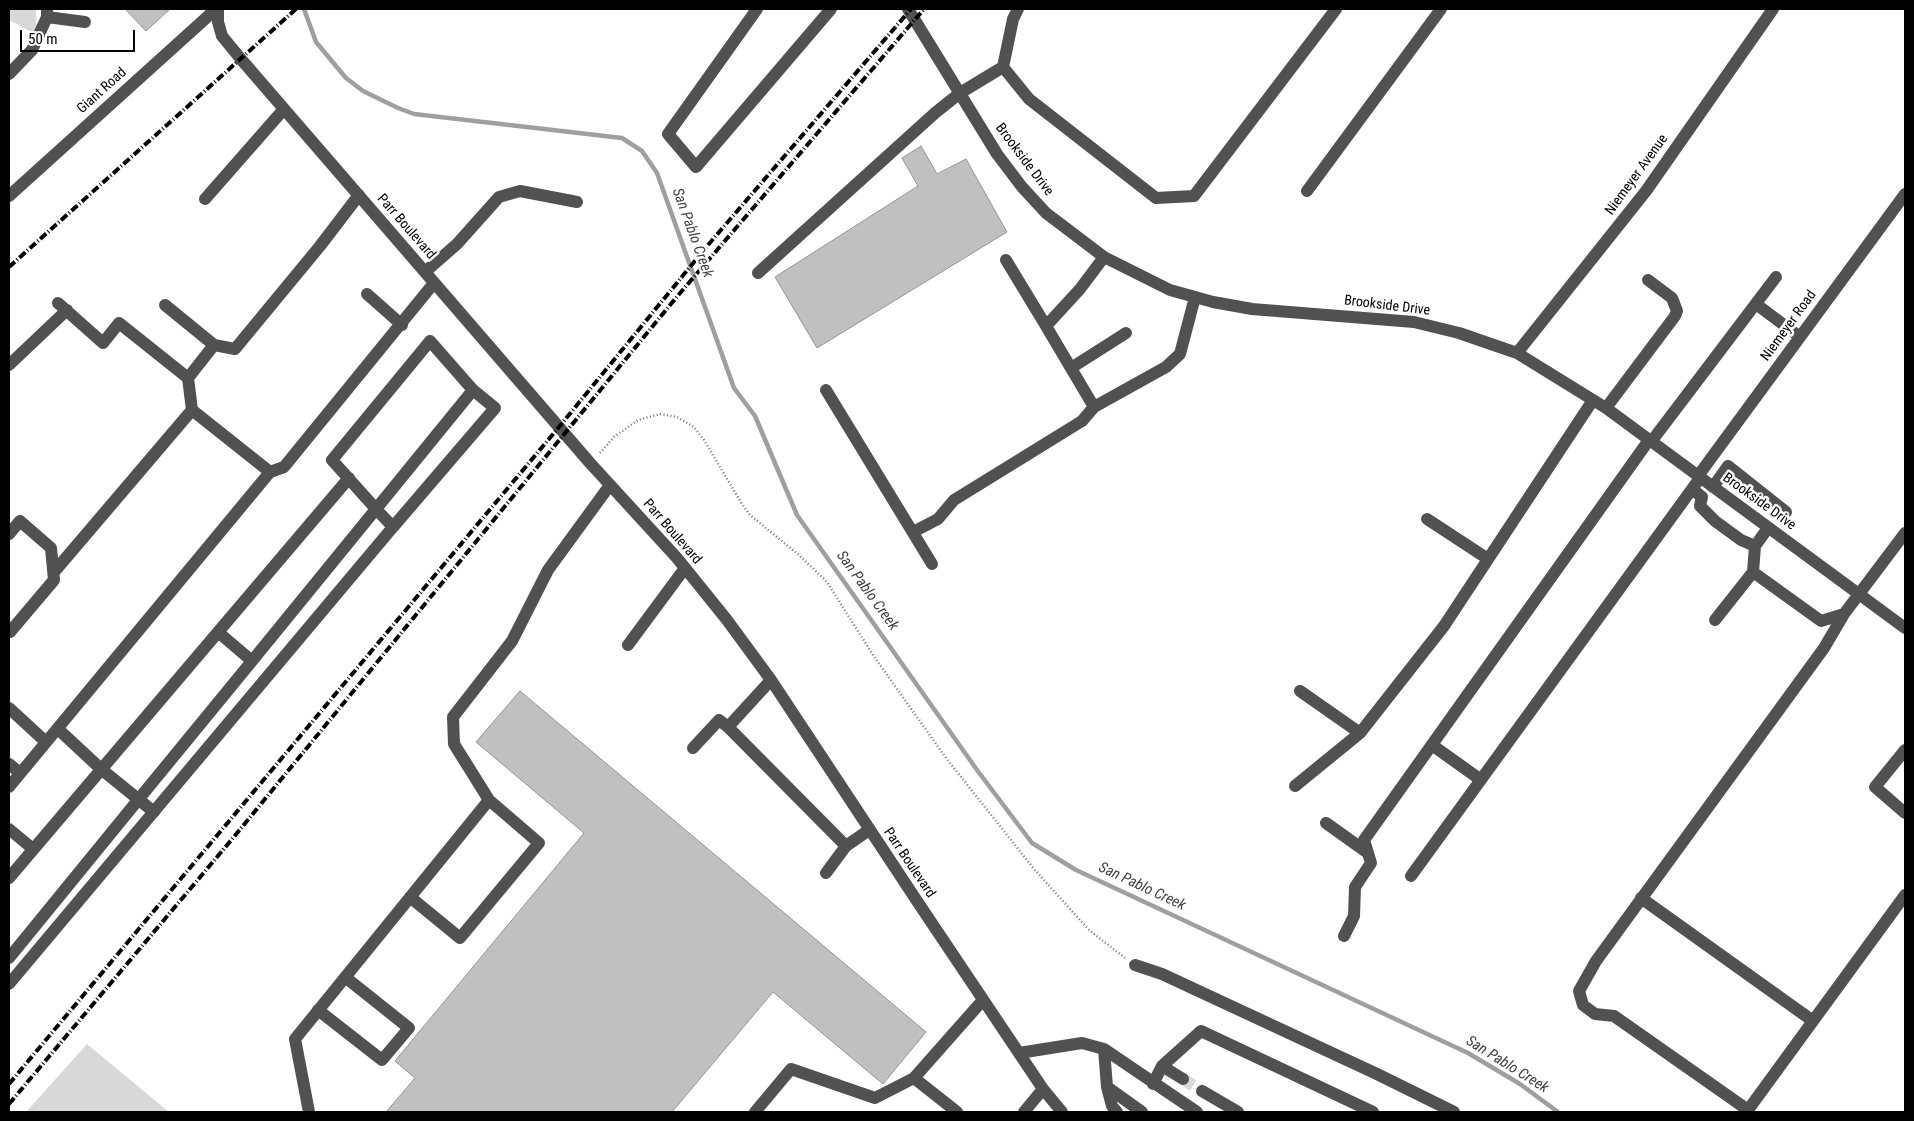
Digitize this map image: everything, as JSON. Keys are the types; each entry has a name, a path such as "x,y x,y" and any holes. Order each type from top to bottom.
{"street":[{"name":"Parr Boulevard","path":"217,9 222,36 590,463 685,568 727,620 771,680 1043,1089 1062,1112"},
{"name":"Giant Road","path":"9,196 217,9"},
{"path":"757,9 668,134 696,167 830,9"},
{"name":"Brookside Drive","path":"908,9 997,154 1022,187 1046,213 1104,257 1170,290 1195,297 1252,309 1414,322 1459,333 1517,354 1606,408 1905,628"},
{"path":"758,273 935,113 960,93 1003,67 1013,19 1018,9"},
{"path":"1003,67 1029,99 1156,198 1194,196 1336,9"},
{"path":"1307,191 1441,9"},
{"name":"Niemeyer Avenue","path":"1517,354 1646,191 1773,9"},
{"path":"9,74 32,50 47,13 84,22"},
{"path":"205,199 284,109"},
{"path":"425,272 456,244 499,196 520,191 577,202"},
{"name":"Niemeyer Road","path":"1411,876 1692,489 1712,456 1905,194"},
{"path":"165,305 214,345 235,349 320,246 359,195"},
{"path":"1046,326 1080,290 1104,257"},
{"path":"1006,260 1094,407"},
{"path":"1344,936 1354,916 1355,887 1371,863 1364,840 1650,441 1776,277"},
{"path":"1606,408 1666,331 1677,311 1672,298 1648,280"},
{"path":"9,787 270,472 284,467 402,325 434,282"},
{"path":"367,294 402,325"},
{"path":"913,532 938,519 954,500 1082,421 1094,407 1166,367 1180,354 1195,297"},
{"path":"1756,304 1800,337"},
{"path":"9,365 62,306 103,343 119,323 188,378 192,410 270,472"},
{"path":"1071,368 1126,333"},
{"path":"9,984 495,408 473,390 430,341 332,460 393,527"},
{"path":"188,378 214,345"},
{"path":"9,958 473,390"},
{"path":"826,390 932,564"},
{"path":"1295,786 1360,733 1444,626 1593,400"},
{"path":"54,572 192,410"},
{"path":"1712,456 1728,466 1786,512"},
{"path":"1713,487 1728,466"},
{"path":"10,872 33,849 349,478"},
{"path":"410,897 460,938 539,843 489,800 454,744 454,717 512,641 548,570 610,484"},
{"path":"1692,489 1702,497 1700,506 1715,521 1741,540 1755,546"},
{"path":"1427,519 1488,559"},
{"path":"9,534 20,521 51,548 54,572 54,580 9,631"},
{"path":"1715,620 1753,572 1755,546 1768,528"},
{"path":"1905,532 1844,614 1824,648 1596,961 1579,991 1583,1004 1595,1014 1614,1016 1748,1110 1905,894"},
{"path":"628,645 685,568"},
{"path":"1753,572 1821,621 1844,614"},
{"path":"218,632 252,661"},
{"path":"693,748 771,680"},
{"path":"1300,691 1360,733"},
{"path":"9,708 46,742"},
{"path":"723,723 846,846"},
{"path":"58,729 101,769 154,812"},
{"path":"1432,745 1481,780"},
{"path":"1905,750 1875,787 1905,813"},
{"path":"9,764 20,774"},
{"path":"309,1112 295,1039 489,800"},
{"path":"1326,823 1368,853"},
{"path":"9,829 33,849"},
{"path":"826,873 846,846 869,830"},
{"path":"1641,898 1813,1021"},
{"path":"1135,965 1162,974 1454,1112"},
{"path":"318,1010 382,1060 409,1028 345,977"},
{"path":"756,1112 791,1069 875,1098 914,1078 983,1000"},
{"path":"1153,1084 1162,1066 1201,1031 1373,1112"},
{"path":"1018,1052 1082,1043 1104,1050 1197,1112"},
{"path":"1104,1050 1107,1088 1112,1106 1117,1112"},
{"path":"1162,1066 1183,1079"},
{"path":"914,1078 957,1112"},
{"path":"1107,1088 1142,1112"},
{"path":"1024,1112 1043,1089"},
{"path":"1202,1091 1238,1112"}],"path":[{"path":"590,463 614,437 638,420 661,414 677,417 694,427 750,515 816,570 827,582 873,655 946,758 1034,870 1089,930 1135,965"}],"shaded area":[{"path":"9,9 36,9 37,35 9,20"},
{"path":"87,1044 169,1112 26,1112"}],"building":[{"path":"125,9 170,9 146,31"},
{"path":"921,146 937,174 966,159 1007,232 817,348 775,277 918,186 902,158"},
{"path":"520,691 926,1032 883,1084 773,992 672,1112 386,1112 415,1078 395,1061 584,833 476,742"}],"waterway":[{"name":"San Pablo Creek","path":"304,9 316,42 346,78 363,91 398,108 414,114 622,138 642,151 657,173 734,388 755,416 797,515 977,770 1032,843 1076,870 1468,1053 1520,1084 1558,1112"}],"tunnel":[{"path":"1183,1079 1202,1091"}],"railway":[{"path":"9,267 296,9"},
{"path":"9,1084 559,427 708,245 911,9"},
{"path":"9,1104 233,838 675,299 924,9"}]}
